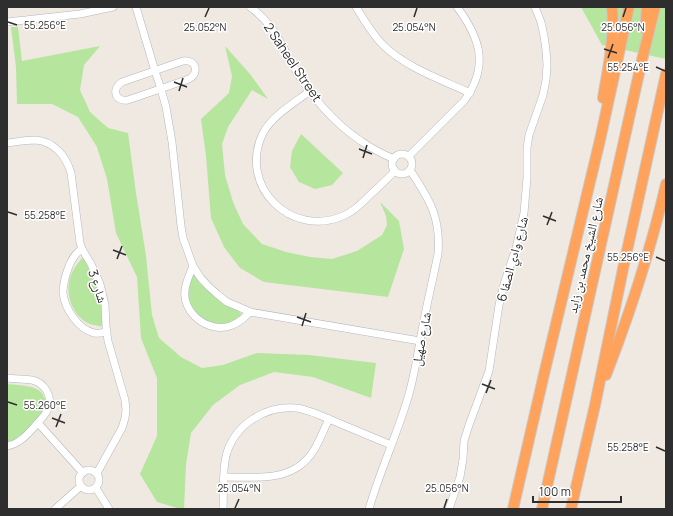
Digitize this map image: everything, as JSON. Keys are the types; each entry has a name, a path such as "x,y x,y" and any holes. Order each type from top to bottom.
{"highway":[{"path":"600,140 601,110 612,39 612,7"},
{"path":"513,509 600,140 629,7"},
{"path":"642,60 647,7"},
{"name":"شارع الشيخ محمد بن زايد","path":"542,509 655,7"},
{"path":"571,509 595,405 666,74"},
{"path":"595,405 625,327 658,218 666,184"}],"street":[{"path":"7,22 80,14 113,7"},
{"path":"136,7 161,89 168,118 182,232 193,266 208,286 228,302 250,312 420,341"},
{"name":"2 Saheel Street","path":"250,7 274,30 295,69 310,91 338,123 359,140 394,159"},
{"path":"356,7 374,35 394,54 405,62 470,93"},
{"path":"409,156 453,113 470,93 475,84 480,61 479,50 476,38 457,7"},
{"name":"شارع وادي الصفا 6","path":"449,509 460,477 464,441 489,371 499,305 504,284 518,242 524,213 529,135 543,95 547,65 544,36 541,22 535,7"},
{"path":"187,61 195,67 192,78 128,100 121,100 118,98 116,91 119,84 155,71 187,61"},
{"path":"310,91 271,121 264,132 259,145 257,158 261,184 276,205 299,219 312,222 338,218 346,215 358,207 395,171"},
{"name":"3 شارع","path":"7,143 27,140 44,142 59,150 69,165 79,237 82,249 100,284 105,305 106,332 125,400 126,410 122,428 97,473"},
{"path":"399,154 409,156 412,165 408,173 401,174 395,171 392,165 394,159 399,154"},
{"name":"شارع صهيل","path":"370,509 382,469 400,422 409,393 438,254 438,232 433,210 429,199 410,170"},
{"path":"82,249 74,255 68,268 63,292 66,304 70,313 85,329 100,334 106,332"},
{"path":"193,266 184,291 186,303 192,315 203,323 215,327 222,327 241,321 250,312"},
{"path":"7,378 37,382 47,391 50,404 48,411 27,435 12,445 7,446"},
{"path":"223,509 224,466 229,446 240,430 256,417 265,413 292,408 306,410 391,445"},
{"path":"224,477 272,477 292,471 308,459 329,419"},
{"path":"38,423 83,473"},
{"path":"88,470 92,470 97,473 100,479 96,488 93,490 87,490 81,486 80,478 83,473 88,470"},
{"path":"55,509 81,486"},
{"path":"96,488 109,509"}],"green space":[{"path":"581,7 666,7 666,59 602,45"},
{"path":"11,27 18,27 22,61 100,46 84,65 80,90 90,112 108,128 128,133 146,256 152,315 159,338 181,357 202,368 223,365 257,353 309,355 376,363 371,398 313,377 274,372 240,385 213,405 191,433 186,464 184,509 157,502 140,474 157,436 157,378 141,338 137,277 116,233 107,179 97,147 78,117 52,104 17,104 16,67"},
{"path":"225,46 250,74 268,99 252,90 228,127 222,144 225,175 233,202 243,224 262,244 286,252 310,257 332,259 357,251 382,235 387,225 386,216 380,202 399,221 404,249 388,297 264,282 240,268 224,247 211,218 206,156 201,119 229,93 232,76"},
{"path":"301,134 343,173 332,185 315,189 299,182 290,167 292,151"},
{"path":"83,257 99,288 103,306 103,327 84,321 75,311 70,298 69,285 71,275"},
{"path":"193,273 200,284 242,314 231,323 217,325 203,321 194,311 187,297 188,283"},
{"path":"7,384 34,388 41,392 46,400 43,413 33,425 13,441 7,442"}]}
